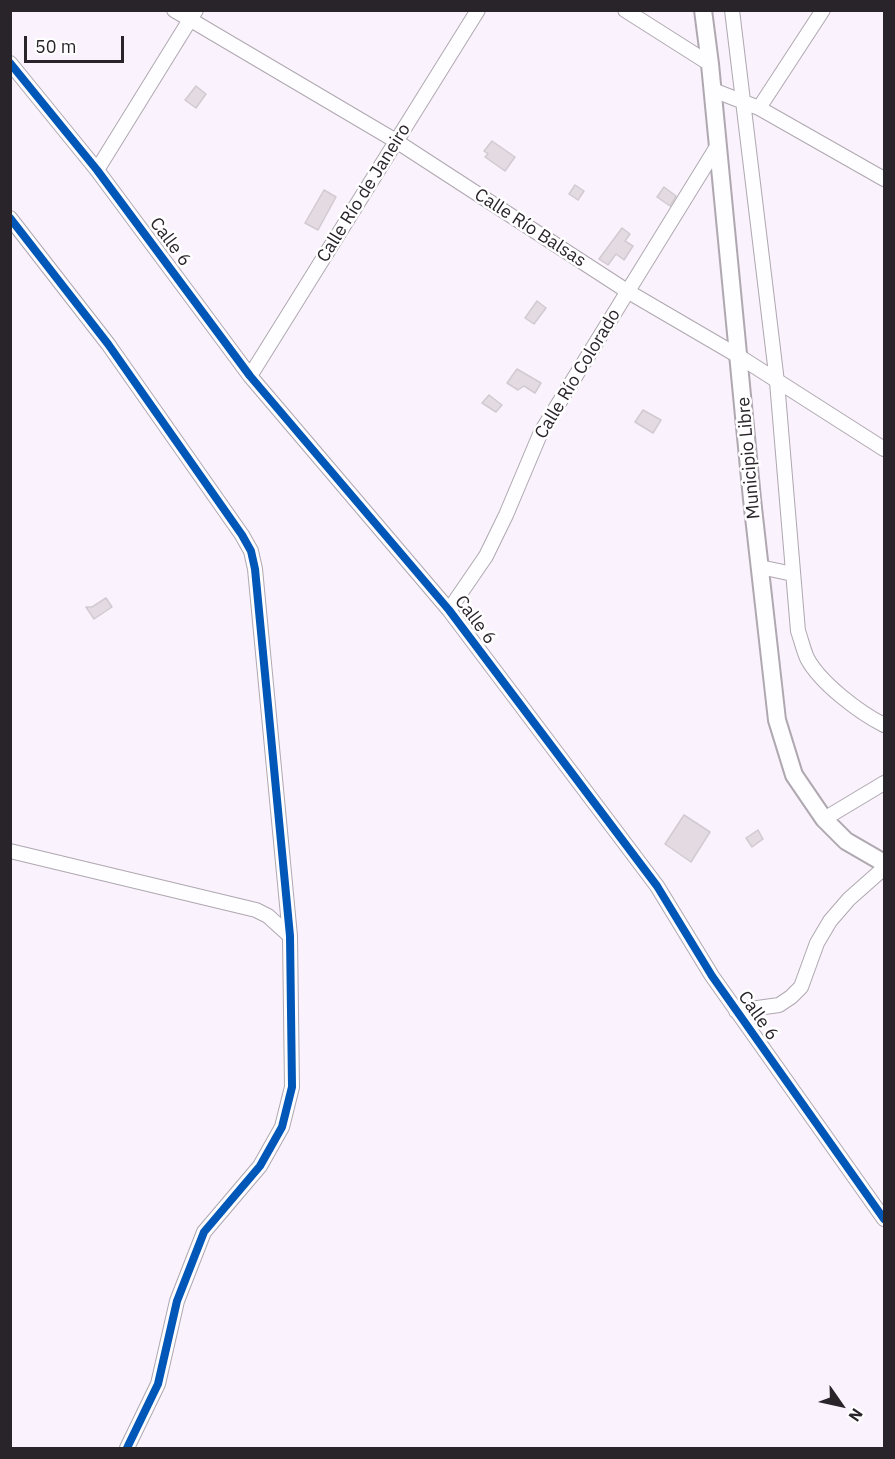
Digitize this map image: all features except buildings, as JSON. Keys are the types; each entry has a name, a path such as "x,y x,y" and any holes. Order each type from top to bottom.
{"street":[{"name":"Calle Río Balsas","path":"174,10 193,15 396,141 627,291 740,357 885,449"},
{"name":"Calle Río de Janeiro","path":"250,376 478,10"},
{"path":"624,10 710,64"},
{"name":"Municipio Libre","path":"703,10 777,720 794,775 824,819 846,841 885,863"},
{"path":"732,10 777,382 798,631 807,658 822,677 866,716 885,725"},
{"path":"759,108 823,10"},
{"path":"97,170 193,15"},
{"name":"Calle 6","path":"10,63 97,170 250,376 449,610 657,886 712,976 885,1219"},
{"path":"713,90 759,108 885,179"},
{"name":"Calle Río Colorado","path":"449,610 486,556 541,432 718,145"},
{"path":"10,218 108,344 242,535 251,551 255,569 290,936 292,1087 282,1127 260,1166 204,1232 177,1301 159,1384 128,1449"},
{"path":"760,567 793,574"},
{"path":"824,819 885,783"},
{"path":"10,851 256,910 268,916 290,936"},
{"path":"736,1011 779,1005 792,997 801,987 817,943 830,921 849,899 885,868"}],"cycle path":[{"path":"10,63 97,170 250,376 449,610 657,886 712,976 884,1219"},
{"path":"10,218 108,344 251,551 255,569 290,936 292,1087 282,1127 260,1166 204,1232 177,1301 158,1384 127,1448"}]}
